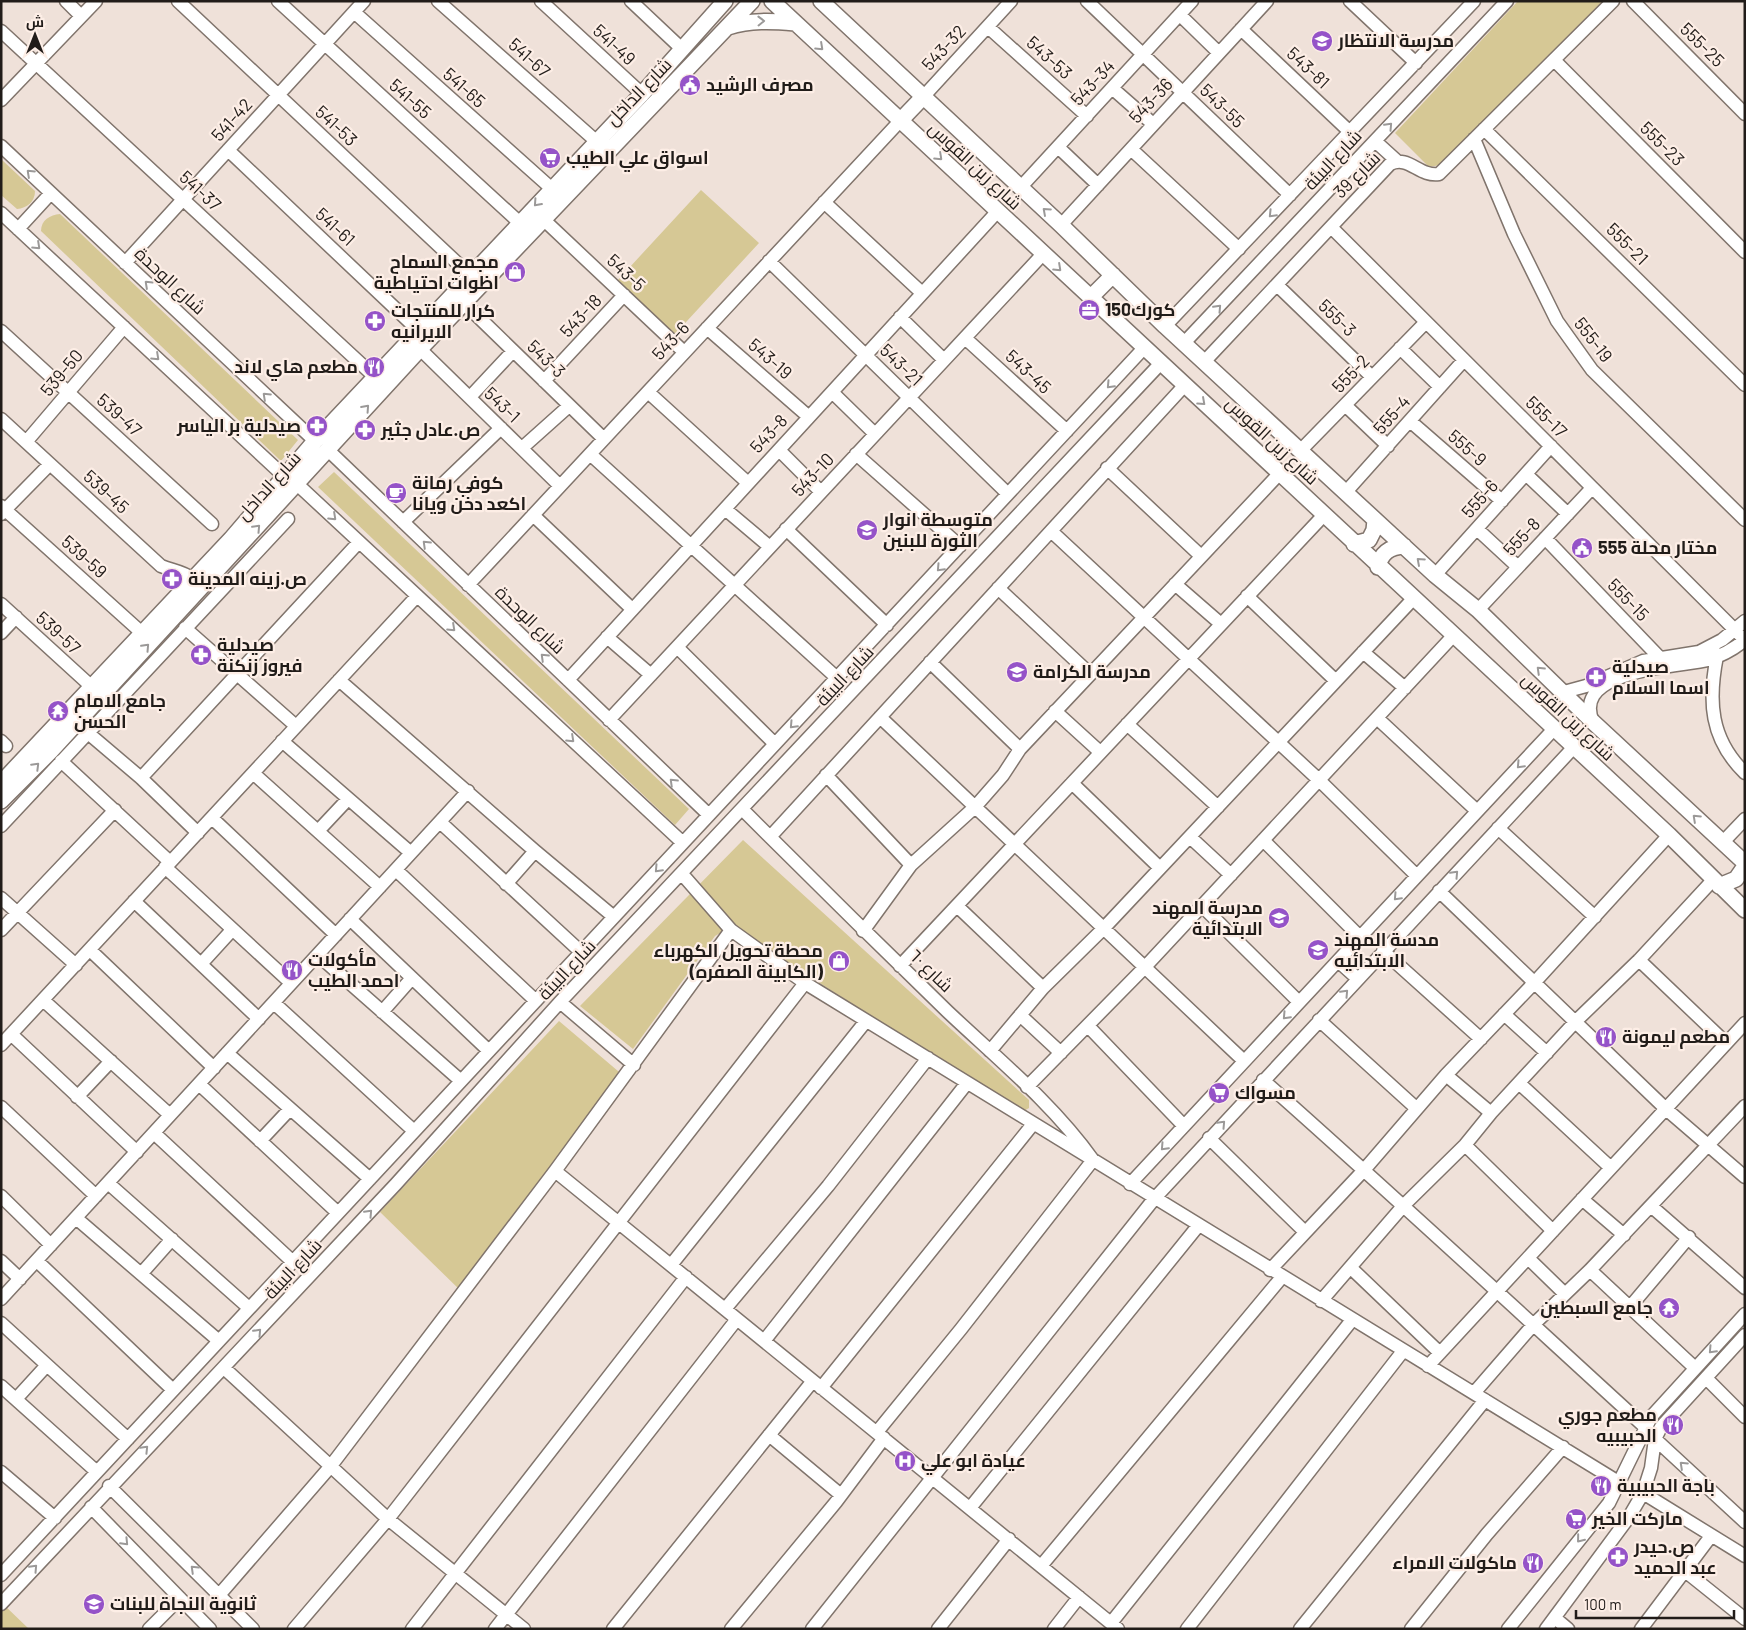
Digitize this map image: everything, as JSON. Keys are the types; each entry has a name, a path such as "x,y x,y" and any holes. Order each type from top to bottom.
{"main road":[{"name":"شارع الداخل","path":"1,801 50,751 291,480 328,450 420,349 752,1"},
{"name":"شارع زين القوس","path":"772,1 1143,349 1280,473 1322,516 1668,835 1716,883 1743,902"},
{"name":"شارع زين القوس","path":"821,1 1061,225 1165,326 1435,575 1478,610 1593,722 1745,864"},
{"name":"شارع الداخل","path":"291,480 314,441 551,188 642,94 722,3"},
{"path":"728,27 763,20 795,23"},
{"path":"900,121 924,96"},
{"path":"1090,298 1113,275"},
{"path":"1354,544 1369,540 1374,530 1375,520"},
{"path":"1378,567 1380,558 1391,548 1404,546"},
{"name":"شارع الداخل","path":"1,783 142,634 197,584"},
{"path":"1716,883 1736,879 1745,864"}],"street":[{"path":"66,1 82,16"},
{"path":"1,100 96,1"},
{"name":"541-53","path":"178,1 470,276"},
{"name":"541-55","path":"278,1 520,222"},
{"name":"541-42","path":"125,263 364,1"},
{"name":"541-67","path":"438,1 596,141"},
{"name":"541-49","path":"541,1 642,94"},
{"path":"631,1 682,49"},
{"name":"543-32","path":"924,96 1012,1"},
{"name":"543-55","path":"1087,1 1290,195"},
{"name":"543-34","path":"1020,188 1192,1"},
{"name":"543-36","path":"1061,225 1267,1"},
{"path":"1350,1 1416,63"},
{"name":"شارع البيئة","path":"1184,343 1507,1"},
{"name":"شارع 39","path":"1204,362 1390,164 1397,161 1406,161 1422,173 1439,174 1613,1"},
{"name":"555-25","path":"1633,1 1745,114"},
{"name":"شارع البيئة","path":"1165,326 1416,63 1469,3"},
{"name":"541-65","path":"354,12 551,188"},
{"path":"1180,15 1219,53"},
{"name":"543-53","path":"988,27 1087,116"},
{"name":"543-81","path":"1241,29 1350,132"},
{"name":"541-37","path":"1,31 374,376"},
{"name":"555-23","path":"1554,60 1745,252"},
{"path":"1112,88 1154,124"},
{"name":"543-6","path":"468,584 900,121"},
{"name":"555-21","path":"1484,129 1745,385"},
{"name":"555-19","path":"1474,139 1514,234 1557,321 1592,370 1745,520"},
{"path":"1375,141 1397,161"},
{"name":"شارع الوحدة","path":"1,146 314,441"},
{"path":"1058,148 1098,185"},
{"path":"1131,148 1239,249"},
{"name":"541-61","path":"228,150 418,330"},
{"path":"18,229 51,194"},
{"path":"824,202 922,293"},
{"name":"543-8","path":"568,680 997,212"},
{"path":"1,213 683,843"},
{"name":"543-5","path":"543,219 684,352"},
{"name":"555-17","path":"1332,227 1742,638"},
{"name":"543-10","path":"609,720 1043,254"},
{"name":"543-21","path":"769,261 1008,494"},
{"name":"555-3","path":"1277,284 1372,377"},
{"name":"543-18","path":"544,381 624,296"},
{"name":"543-3","path":"464,304 604,439"},
{"path":"900,317 944,360"},
{"name":"555-2","path":"1301,450 1426,322"},
{"name":"539-50","path":"26,442 124,327"},
{"name":"543-19","path":"707,328 809,417"},
{"name":"539-47","path":"1,331 212,524"},
{"name":"543-45","path":"965,338 1066,431"},
{"path":"1400,348 1440,387"},
{"name":"543-1","path":"420,349 560,486"},
{"name":"شارع البيئة","path":"1,1575 1143,349"},
{"path":"470,397 513,351"},
{"name":"555-4","path":"1346,493 1464,360"},
{"name":"شارع البيئة","path":"1,1604 109,1486 224,1368 396,1184 560,1002 826,722 1160,364"},
{"path":"770,836 1184,386"},
{"path":"648,392 748,482"},
{"path":"832,392 875,434"},
{"path":"1345,405 1388,446"},
{"path":"522,448 569,406"},
{"name":"539-45","path":"1,419 161,566 172,572 184,572 197,584"},
{"name":"555-9","path":"1410,421 1502,501"},
{"path":"403,522 501,428"},
{"name":"555-6","path":"1435,575 1551,446"},
{"name":"شارع الوحدة","path":"328,450 709,816"},
{"path":"779,450 821,492"},
{"path":"590,454 691,546 736,584 837,678"},
{"path":"856,454 960,546"},
{"path":"3,510 50,464"},
{"path":"1108,468 1201,556"},
{"path":"863,931 911,865 975,807 1003,775 1020,749 1280,473"},
{"path":"1526,474 1568,514"},
{"name":"555-8","path":"1478,610 1592,488"},
{"path":"725,509 770,547"},
{"name":"539-59","path":"3,510 142,634"},
{"path":"533,515 632,609"},
{"path":"900,966 1322,516"},
{"path":"1,826 288,518"},
{"path":"786,529 886,625"},
{"path":"1476,529 1518,567"},
{"path":"1051,531 1277,744 1319,780 1417,876"},
{"name":"555-15","path":"1545,538 1662,662"},
{"path":"141,778 359,542"},
{"path":"197,584 212,600"},
{"path":"1175,584 1221,624"},
{"path":"998,588 1090,674"},
{"path":"1,1045 417,596"},
{"path":"1247,596 1336,681"},
{"path":"990,1051 1043,988 1103,929 1413,599"},
{"name":"539-57","path":"1,604 92,687"},
{"path":"1,633 16,618"},
{"path":"1593,722 1590,705 1598,689 1662,662 1714,652 1742,638 1745,621"},
{"path":"185,628 296,726"},
{"path":"1027,1087 1145,967 1453,636"},
{"path":"607,638 651,675"},
{"path":"677,647 775,744"},
{"path":"1364,652 1405,688"},
{"path":"1714,652 1710,697 1713,716 1734,762 1745,773"},
{"path":"930,662 1020,749"},
{"path":"1564,692 1586,686 1627,666 1662,662"},
{"path":"339,680 535,851 614,917"},
{"path":"810,707 826,722"},
{"path":"1055,711 1100,752"},
{"path":"880,716 1013,845 1244,1061"},
{"path":"1377,718 1477,812"},
{"path":"1128,724 1218,807"},
{"path":"1130,1184 1553,730"},
{"path":"88,733 141,778 198,833"},
{"path":"282,741 410,853"},
{"path":"812,1629 1154,1199 1573,748"},
{"path":"62,762 114,810 232,930 291,983"},
{"path":"253,773 380,887"},
{"path":"826,775 911,865"},
{"path":"1072,783 1160,868"},
{"path":"1,1299 468,791"},
{"path":"318,832 348,799"},
{"path":"1,930 114,810"},
{"name":"شارع ٦٠","path":"743,810 863,931 1027,1087 1078,1140 1093,1160"},
{"path":"212,818 336,935"},
{"path":"1723,842 1745,819"},
{"path":"440,822 581,952"},
{"path":"1498,828 1595,917"},
{"path":"1270,1270 1364,1170 1416,1108 1595,917 1668,835"},
{"path":"1190,837 1231,875"},
{"path":"1263,840 1360,937"},
{"path":"506,884 535,851"},
{"path":"396,870 536,1001"},
{"path":"682,874 731,930 805,983 1198,1226 1620,1483"},
{"path":"1321,1301 1404,1205 1465,1145 1491,1113 1576,1021 1716,883"},
{"path":"1439,891 1666,1108 1745,1177"},
{"path":"1,898 76,964"},
{"path":"134,901 259,1019"},
{"path":"956,906 1043,988"},
{"path":"1202,906 1299,1002"},
{"path":"350,919 489,1051"},
{"path":"201,964 232,930"},
{"path":"220,1594 330,1468 555,1171 731,930"},
{"path":"90,950 214,1068"},
{"path":"1384,951 1481,1039"},
{"path":"318,955 461,1081"},
{"path":"1638,960 1726,1043"},
{"path":"1338,961 1358,979"},
{"path":"382,1012 412,978"},
{"path":"294,1629 388,1519 805,983"},
{"path":"43,1000 170,1115"},
{"path":"560,1002 634,1065"},
{"path":"274,1003 414,1131"},
{"path":"1504,1014 1547,1053"},
{"path":"1020,1015 1061,1053"},
{"path":"1319,1020 1416,1108"},
{"path":"671,1265 866,1021"},
{"path":"1428,1366 1745,1023"},
{"path":"1088,1026 1184,1126"},
{"path":"11,1034 137,1152"},
{"path":"227,1053 370,1179"},
{"path":"725,1309 828,1186 928,1058"},
{"path":"77,1096 110,1061"},
{"path":"1446,1075 1491,1113"},
{"path":"1263,1080 1404,1205 1496,1293 1644,1427"},
{"path":"764,1341 967,1083"},
{"path":"1519,1083 1611,1168"},
{"path":"199,1084 338,1213"},
{"path":"1300,1629 1480,1397 1533,1325 1624,1235 1745,1106"},
{"path":"1,1107 96,1196"},
{"path":"260,1141 290,1109"},
{"path":"613,1629 769,1435 817,1385 1033,1124"},
{"path":"154,1133 293,1262"},
{"path":"1209,1138 1305,1232"},
{"path":"1465,1145 1552,1231"},
{"path":"731,1629 841,1495 880,1435 1093,1160"},
{"path":"380,1168 396,1184"},
{"path":"555,1171 1115,1626 1352,1320"},
{"path":"108,1183 249,1308"},
{"path":"1,1196 51,1245"},
{"path":"1582,1199 1624,1235"},
{"path":"1650,1206 1689,1237 1745,1288"},
{"path":"76,1218 219,1341"},
{"path":"970,1508 1198,1226"},
{"path":"1630,1307 1689,1237"},
{"path":"141,1274 172,1240"},
{"path":"1528,1258 1565,1294"},
{"path":"1,1261 20,1279"},
{"path":"37,1261 173,1390"},
{"path":"1351,1268 1440,1353"},
{"path":"1590,1270 1695,1368"},
{"path":"1041,1566 1282,1277"},
{"path":"412,1629 686,1278"},
{"path":"1508,1629 1602,1512 1620,1483 1644,1427 1658,1408 1745,1314"},
{"path":"495,1629 737,1319"},
{"path":"1,1323 128,1439"},
{"path":"1546,1629 1629,1517 1643,1493 1651,1468 1655,1438 1668,1418 1743,1342"},
{"path":"1188,1629 1403,1351"},
{"path":"16,1399 47,1365"},
{"path":"224,1368 330,1468 388,1519 524,1629"},
{"path":"1706,1378 1745,1417"},
{"path":"1,1386 97,1472"},
{"path":"769,1435 841,1495"},
{"path":"1655,1438 1745,1522"},
{"path":"1411,1629 1487,1534 1563,1447"},
{"path":"1,1472 55,1518"},
{"path":"109,1486 254,1629"},
{"path":"1643,1493 1745,1556"},
{"path":"91,1507 210,1629"},
{"path":"1644,1628 1711,1536"},
{"path":"938,1629 1009,1539"},
{"path":"1,1555 12,1564"},
{"path":"1686,1571 1745,1619"},
{"path":"1054,1629 1079,1597"},
{"path":"149,1629 180,1598"},
{"path":"1555,1618 1568,1629"}],"shaded area":[{"path":"1518,1 1604,1 1440,165 1429,167 1395,133"},
{"path":"1,159 35,191 34,198 27,206 17,209 1,195"},
{"path":"701,190 759,243 675,334 617,281"},
{"path":"60,214 298,440 281,461 41,231 41,227 47,219"},
{"path":"334,472 689,809 675,825 318,487"},
{"path":"743,840 1029,1100 1029,1108 1022,1112 1017,1109 738,931 722,932 715,936 633,1049 580,1006"},
{"path":"559,1021 625,1077 463,1293 380,1212"},
{"path":"2,1603 29,1629 1,1629"}],"place":[{"name":"مدرسة الانتظار","path":"1322,41"},
{"name":"مصرف الرشيد","path":"690,85"},
{"name":"اسواق علي الطيب","path":"550,158"},
{"name":"مجمع السماح اظوات احتياطية","path":"515,272"},
{"name":"كورك150","path":"1089,310"},
{"name":"كرار للمنتجات الايرانيه","path":"375,321"},
{"name":"مطعم هاي لاند","path":"374,367"},
{"name":"صيدلية بر الياسر","path":"317,426"},
{"name":"ص.عادل جثير","path":"365,430"},
{"name":"كوفي رمانة اكعد دخن ويانا","path":"396,493"},
{"name":"متوسطة انوار الثورة للبنين","path":"867,530"},
{"name":"مختار محلة 555","path":"1582,548"},
{"name":"ص.زينه المدينة","path":"172,579"},
{"name":"صيدلية فيروز زنكنة","path":"201,655"},
{"name":"مدرسة الكرامة","path":"1017,672"},
{"name":"صيدلية اسما السلام","path":"1596,677"},
{"name":"جامع الامام الحسن","path":"58,711"},
{"name":"مدرسة المهند الابتدائية","path":"1279,918"},
{"name":"مدسة المهند الابتدائيه","path":"1318,950"},
{"name":"محطة تحويل الكهرباء (الكابينة الصفره)","path":"839,961"},
{"name":"مأكولات احمد الطيب","path":"292,970"},
{"name":"مطعم ليمونة","path":"1606,1037"},
{"name":"مسواك","path":"1219,1093"},
{"name":"جامع السبطين","path":"1669,1308"},
{"name":"مطعم جوري الحبيبيه","path":"1673,1425"},
{"name":"عيادة ابو علي","path":"905,1461"},
{"name":"باجة الحبيبية","path":"1601,1486"},
{"name":"ماركت الخير","path":"1576,1519"},
{"name":"ص.حيدر عبد الحميد","path":"1618,1557"},
{"name":"ماكولات الامراء","path":"1533,1563"},
{"name":"ثانوية النجاة للبنات","path":"94,1604"}]}
